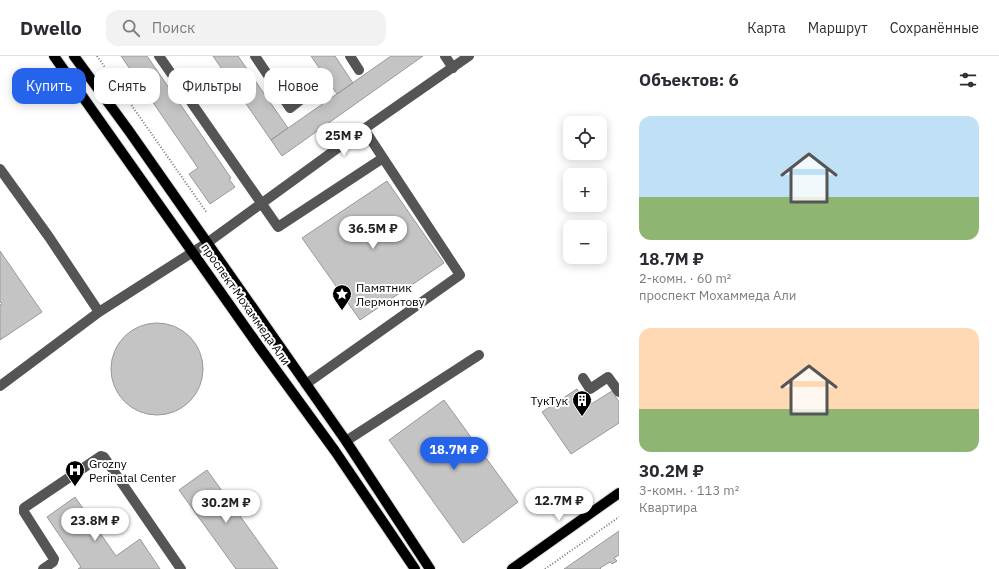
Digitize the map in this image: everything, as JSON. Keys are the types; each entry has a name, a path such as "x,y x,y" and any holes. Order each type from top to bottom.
{"main road":[{"name":"проспект Мохаммеда Али","path":"54,56 260,348 335,451 415,569"},
{"name":"проспект Мохаммеда Али","path":"74,56 129,131 346,440 430,569"},
{"path":"512,569 619,493"}],"street":[{"path":"159,56 278,227 383,158"},
{"path":"255,56 264,69"},
{"path":"350,56 359,70"},
{"path":"445,56 453,68"},
{"path":"0,386 100,312 207,243 364,129 469,56"},
{"path":"287,104 290,108 295,104"},
{"path":"306,384 460,275 364,129"},
{"path":"0,169 100,312"},
{"path":"346,440 479,355"},
{"path":"583,378 590,389 608,377 619,392"},
{"path":"43,569 53,562 54,559 24,512 24,508 101,456 104,457 181,569"}],"path":[{"path":"96,56 207,214"},
{"path":"545,569 619,517"}],"building":[{"path":"121,56 147,56 155,68 129,68"},
{"path":"213,56 238,56 246,68 221,68"},
{"path":"311,56 335,56 353,83 337,94 333,88 333,68 319,68"},
{"path":"391,56 423,56 282,156 271,140 322,104 333,104 333,97"},
{"path":"160,75 168,86 168,104 180,104 231,178 229,179 235,187 210,204 189,174 198,168 154,104 160,104"},
{"path":"256,82 264,93 264,104 271,104 288,128 271,140 246,104 256,104"},
{"path":"387,181 444,263 360,320 302,238"},
{"path":"0,251 42,312 0,340 0,305 2,304 0,302"},
{"path":"157,323 175,327 189,337 199,351 203,369 199,387 189,401 175,411 157,415 139,411 125,401 115,387 111,369 115,351 125,337 139,327"},
{"name":"ТукТук","path":"577,389 588,406 612,391 619,402 619,423 571,454 542,412"},
{"path":"444,400 518,502 463,543 389,440"},
{"path":"207,470 278,569 236,569 179,490"},
{"path":"75,497 116,556 140,539 160,569 78,569 81,567 47,517"},
{"path":"619,531 619,555 614,558 617,561 612,564 610,562 600,568 601,569 564,569"}],"place":[{"name":"Памятник Лермонтову","path":"342,311"},
{"name":"ТукТук","path":"582,417"},
{"name":"Grozny Perinatal Center","path":"75,487"}]}
